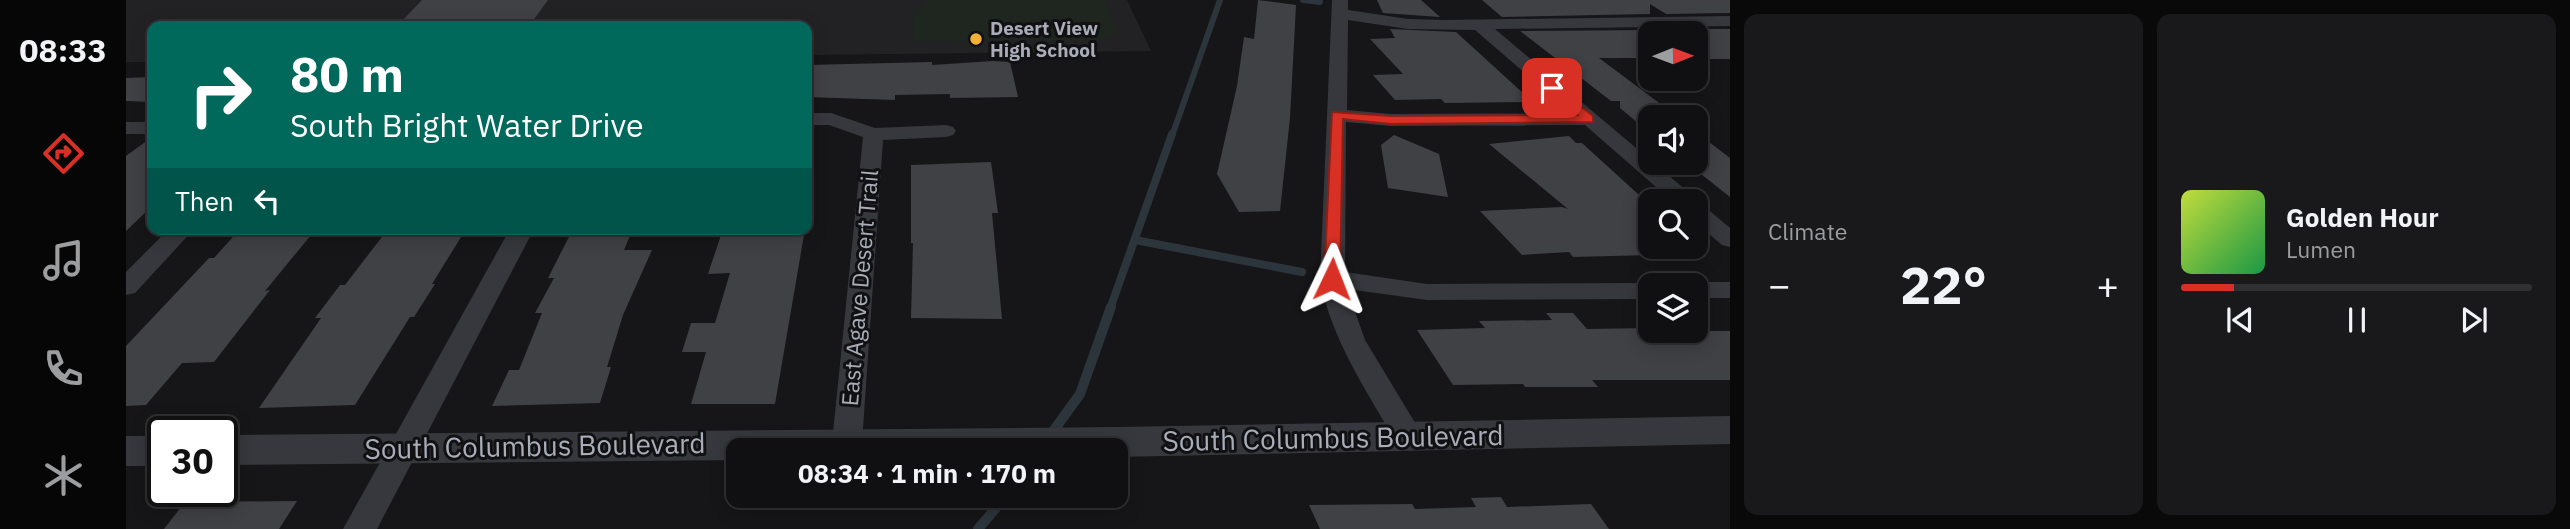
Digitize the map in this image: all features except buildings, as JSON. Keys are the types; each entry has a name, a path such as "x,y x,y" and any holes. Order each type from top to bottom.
{"street":[{"path":"1408,436 1349,332 1334,293 1332,279 1340,7 1408,24 1730,21"},
{"path":"1479,24 1671,189"},
{"path":"1337,115 1391,120 1589,119"},
{"path":"812,119 831,119 873,134 946,131"},
{"path":"126,128 147,128"},
{"name":"East Agave Desert Trail","path":"848,438 873,134"},
{"path":"1708,221 1730,240"},
{"path":"126,287 177,235"},
{"path":"360,529 519,235"},
{"path":"1332,279 1427,292 1638,291"},
{"path":"1708,290 1730,290"},
{"name":"South Columbus Boulevard","path":"1128,442 1730,430"},
{"name":"South Columbus Boulevard","path":"238,450 726,444"},
{"path":"126,451 147,450"}],"shaded area":[{"name":"Desert View High School","path":"126,0 1127,0 1151,51 812,55 812,21 147,21 147,62 126,62"},
{"path":"928,0 1105,0 1118,31 1102,40 913,41 914,16"}],"waterway":[{"path":"1172,136 1220,0"},
{"path":"1303,0 1320,2"},
{"path":"1110,309 1172,134"},
{"path":"1135,240 1302,272"},
{"path":"1049,437 1080,394 1111,307"},
{"path":"978,529 996,508"}],"place":[{"name":"Desert View High School","path":"976,39"}],"route":[{"path":"1332,279 1337,115 1391,120 1589,119 1552,88"}]}
